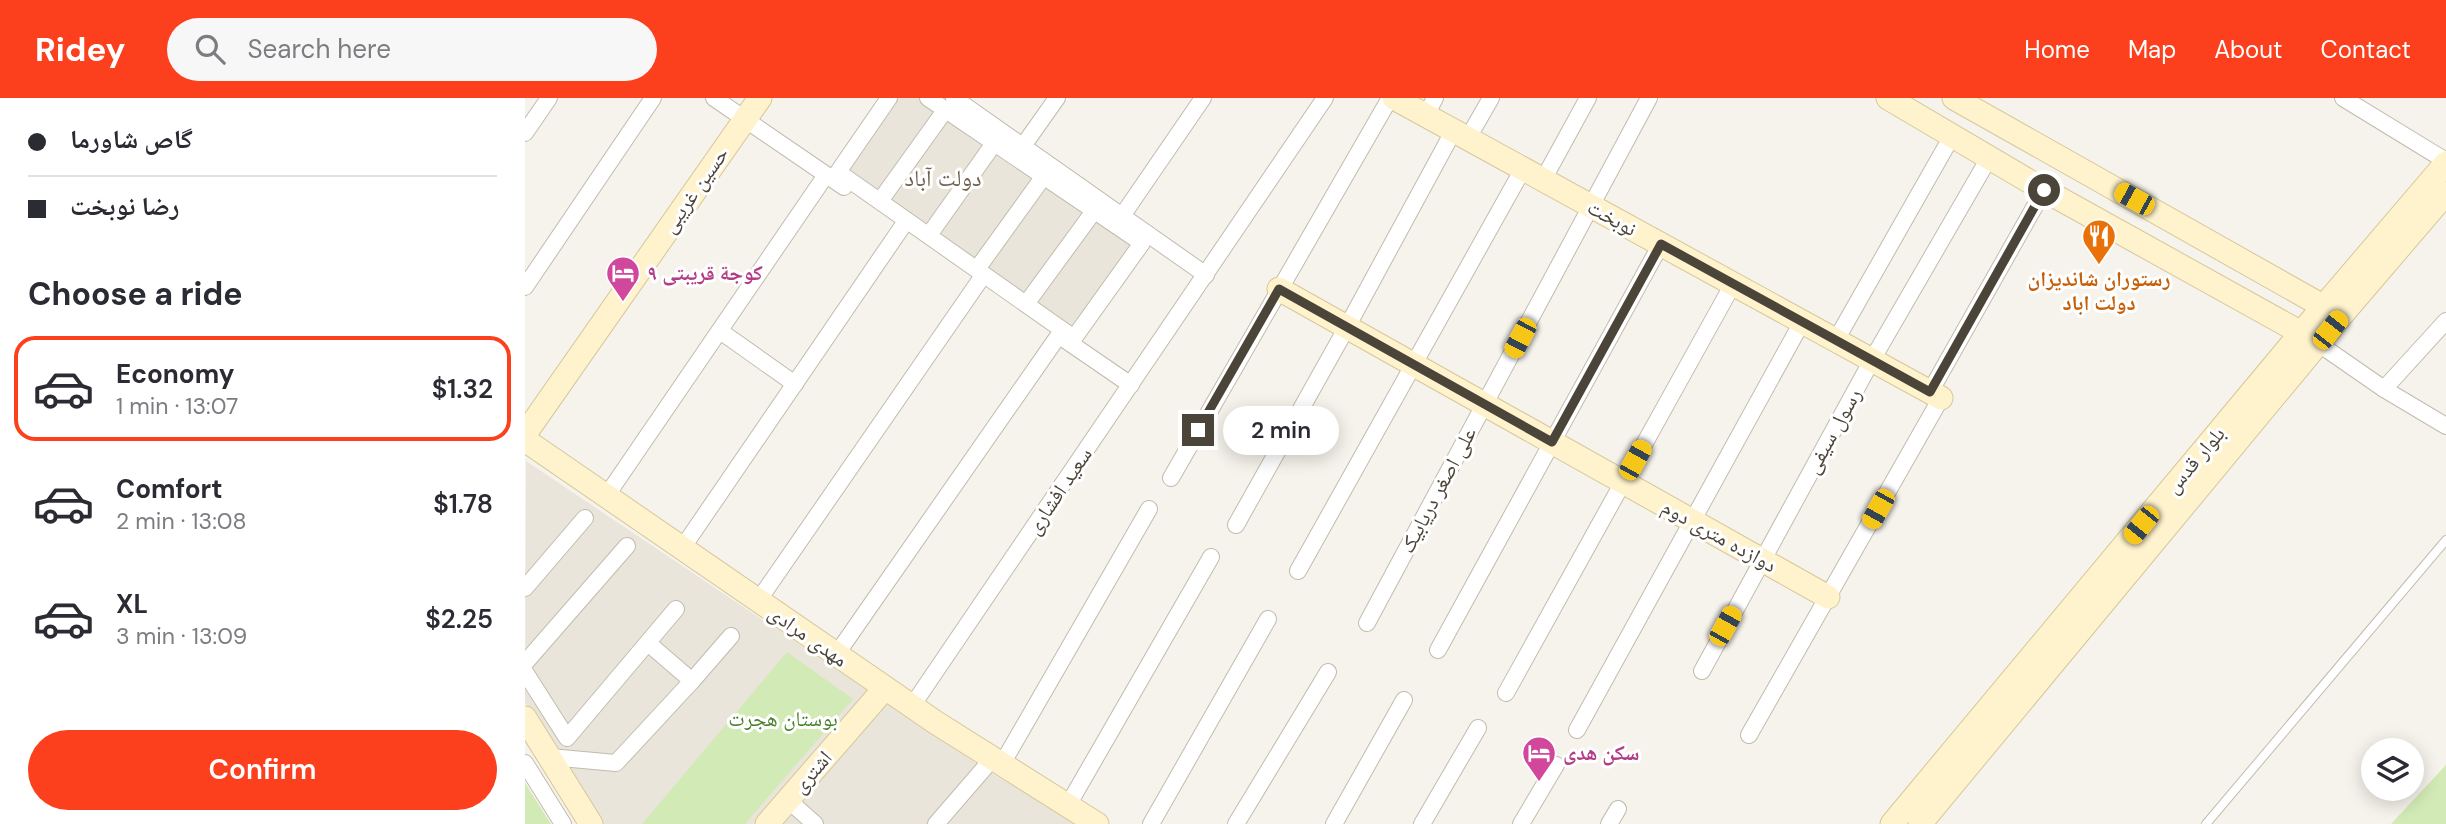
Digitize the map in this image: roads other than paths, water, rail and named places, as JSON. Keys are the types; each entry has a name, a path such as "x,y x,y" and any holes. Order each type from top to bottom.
{"street":[{"path":"525,133 549,98"},
{"path":"525,286 653,98"},
{"path":"714,98 902,228 1026,304 1074,338 1142,243 1044,176 1010,145"},
{"name":"حسین غریبی","path":"525,434 760,98"},
{"path":"889,98 838,172 929,235 978,275 1131,385"},
{"path":"928,98 950,104 1122,216 1206,275"},
{"path":"929,235 1010,145 1057,98"},
{"path":"1122,216 1203,98"},
{"name":"سعید افشاری","path":"912,706 1325,98"},
{"path":"1171,478 1392,98"},
{"name":"نوبخت","path":"1392,98 1430,107 1461,134 1935,395"},
{"path":"1236,525 1347,327 1461,134 1491,98"},
{"path":"1298,570 1413,364 1533,174 1588,98"},
{"name":"علی اصغر دریابیک","path":"1367,623 1649,98"},
{"path":"1888,98 1918,107 1952,136 2310,338 2384,389 2446,426"},
{"path":"1954,98 2332,311"},
{"path":"2343,98 2446,162"},
{"path":"880,201 950,104"},
{"path":"1836,340 1952,136"},
{"name":"رسول سیفی","path":"1702,671 1872,360 1989,158"},
{"name":"بلوار قدس","path":"1920,824 2332,311 2446,162"},
{"path":"607,495 826,175"},
{"path":"758,601 1044,176"},
{"path":"1749,735 1828,597 2044,190"},
{"name":"بلوار قدس","path":"2332,311 2446,192"},
{"path":"1026,304 1094,211"},
{"path":"683,547 902,228"},
{"path":"1438,650 1661,244"},
{"path":"1506,693 1733,284"},
{"name":"دوازده متری دوم","path":"1279,289 1828,597"},
{"path":"2384,389 2446,321"},
{"path":"1577,730 1802,322"},
{"path":"720,331 795,384"},
{"path":"836,655 1059,335"},
{"name":"بلوار قدس","path":"1892,824 2310,338"},
{"name":"مهدی مرادی","path":"525,440 885,688 1097,824"},
{"path":"936,824 997,761 1149,509"},
{"path":"525,588 585,518"},
{"path":"525,663 627,546"},
{"path":"1067,807 1211,557"},
{"path":"525,672 567,738 676,609"},
{"path":"1151,824 1268,619"},
{"path":"549,757 616,763 731,636"},
{"path":"648,643 692,681"},
{"path":"1236,824 1328,672"},
{"name":"اشتری","path":"767,824 885,688"},
{"path":"1334,824 1404,700"},
{"path":"525,718 591,824"},
{"path":"1422,824 1478,728"},
{"path":"525,763 563,824"},
{"path":"1521,824 1556,765"},
{"path":"788,800 815,824"},
{"path":"1609,824 1618,809"}],"lane":[{"path":"2206,824 2446,540"}],"place":[{"name":"رستوران شاندیزان دولت اباد","path":"2099,266"},
{"name":"۹ کوجة قریبتی","path":"623,303"},
{"name":"سكن هدى","path":"1539,783"}],"district":[{"name":"دولت آباد","path":"943,178"}],"park label":[{"name":"بوستان هجرت","path":"783,719"}]}
